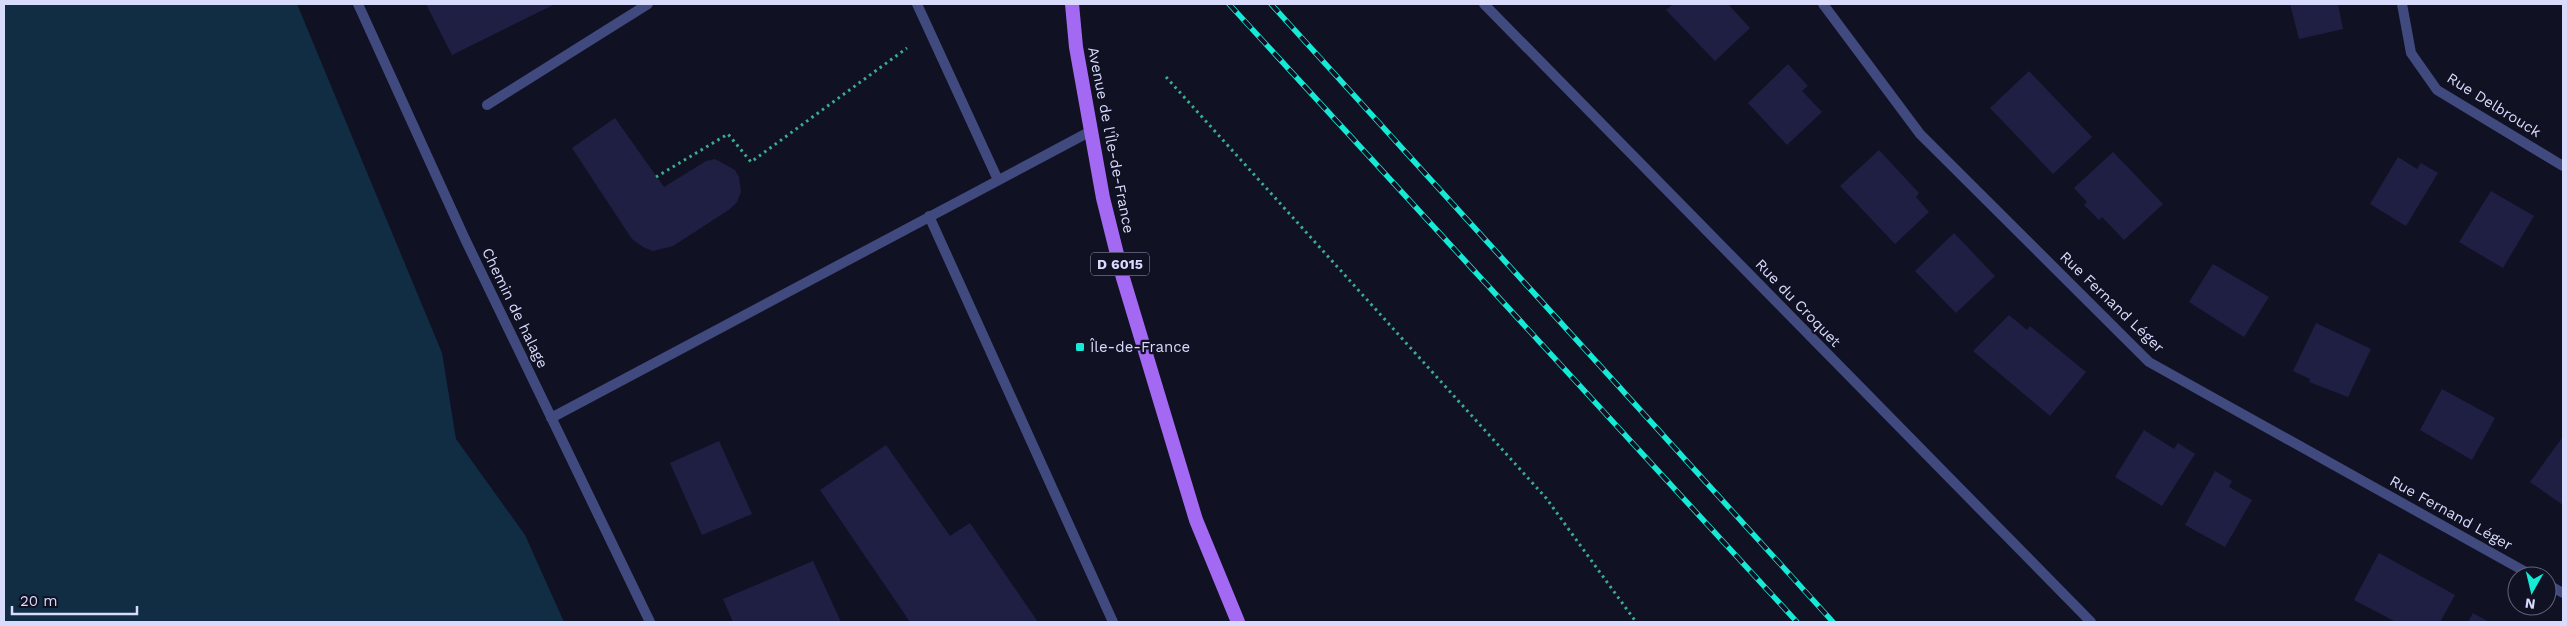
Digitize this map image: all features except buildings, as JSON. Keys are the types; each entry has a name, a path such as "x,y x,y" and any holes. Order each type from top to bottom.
{"main road":[{"name":"Avenue de l'Île-de-France","path":"1072,4 1076,47 1103,198 1152,376 1196,520 1238,622"}],"street":[{"name":"Chemin de halage","path":"358,4 465,239 650,622"},
{"path":"488,105 648,4"},
{"path":"917,4 998,180"},
{"name":"Rue du Croquet","path":"1484,4 2091,622"},
{"name":"Rue Fernand Léger","path":"1823,4 1920,134 2149,362 2515,566"},
{"name":"Rue Delbrouck","path":"2402,4 2411,53 2438,90 2563,166"},
{"path":"551,418 1091,131"},
{"path":"929,216 1113,622"}],"path":[{"path":"656,177 728,134 751,162 930,32"},
{"path":"1166,77 1546,498 1636,622"}],"water":[{"path":"4,4 297,4 442,353 456,439 525,535 564,622 4,622"}],"railway":[{"path":"1229,4 1797,622"},
{"path":"1271,4 1833,622"}],"place":[{"name":"Île-de-France","path":"1080,347"}]}
